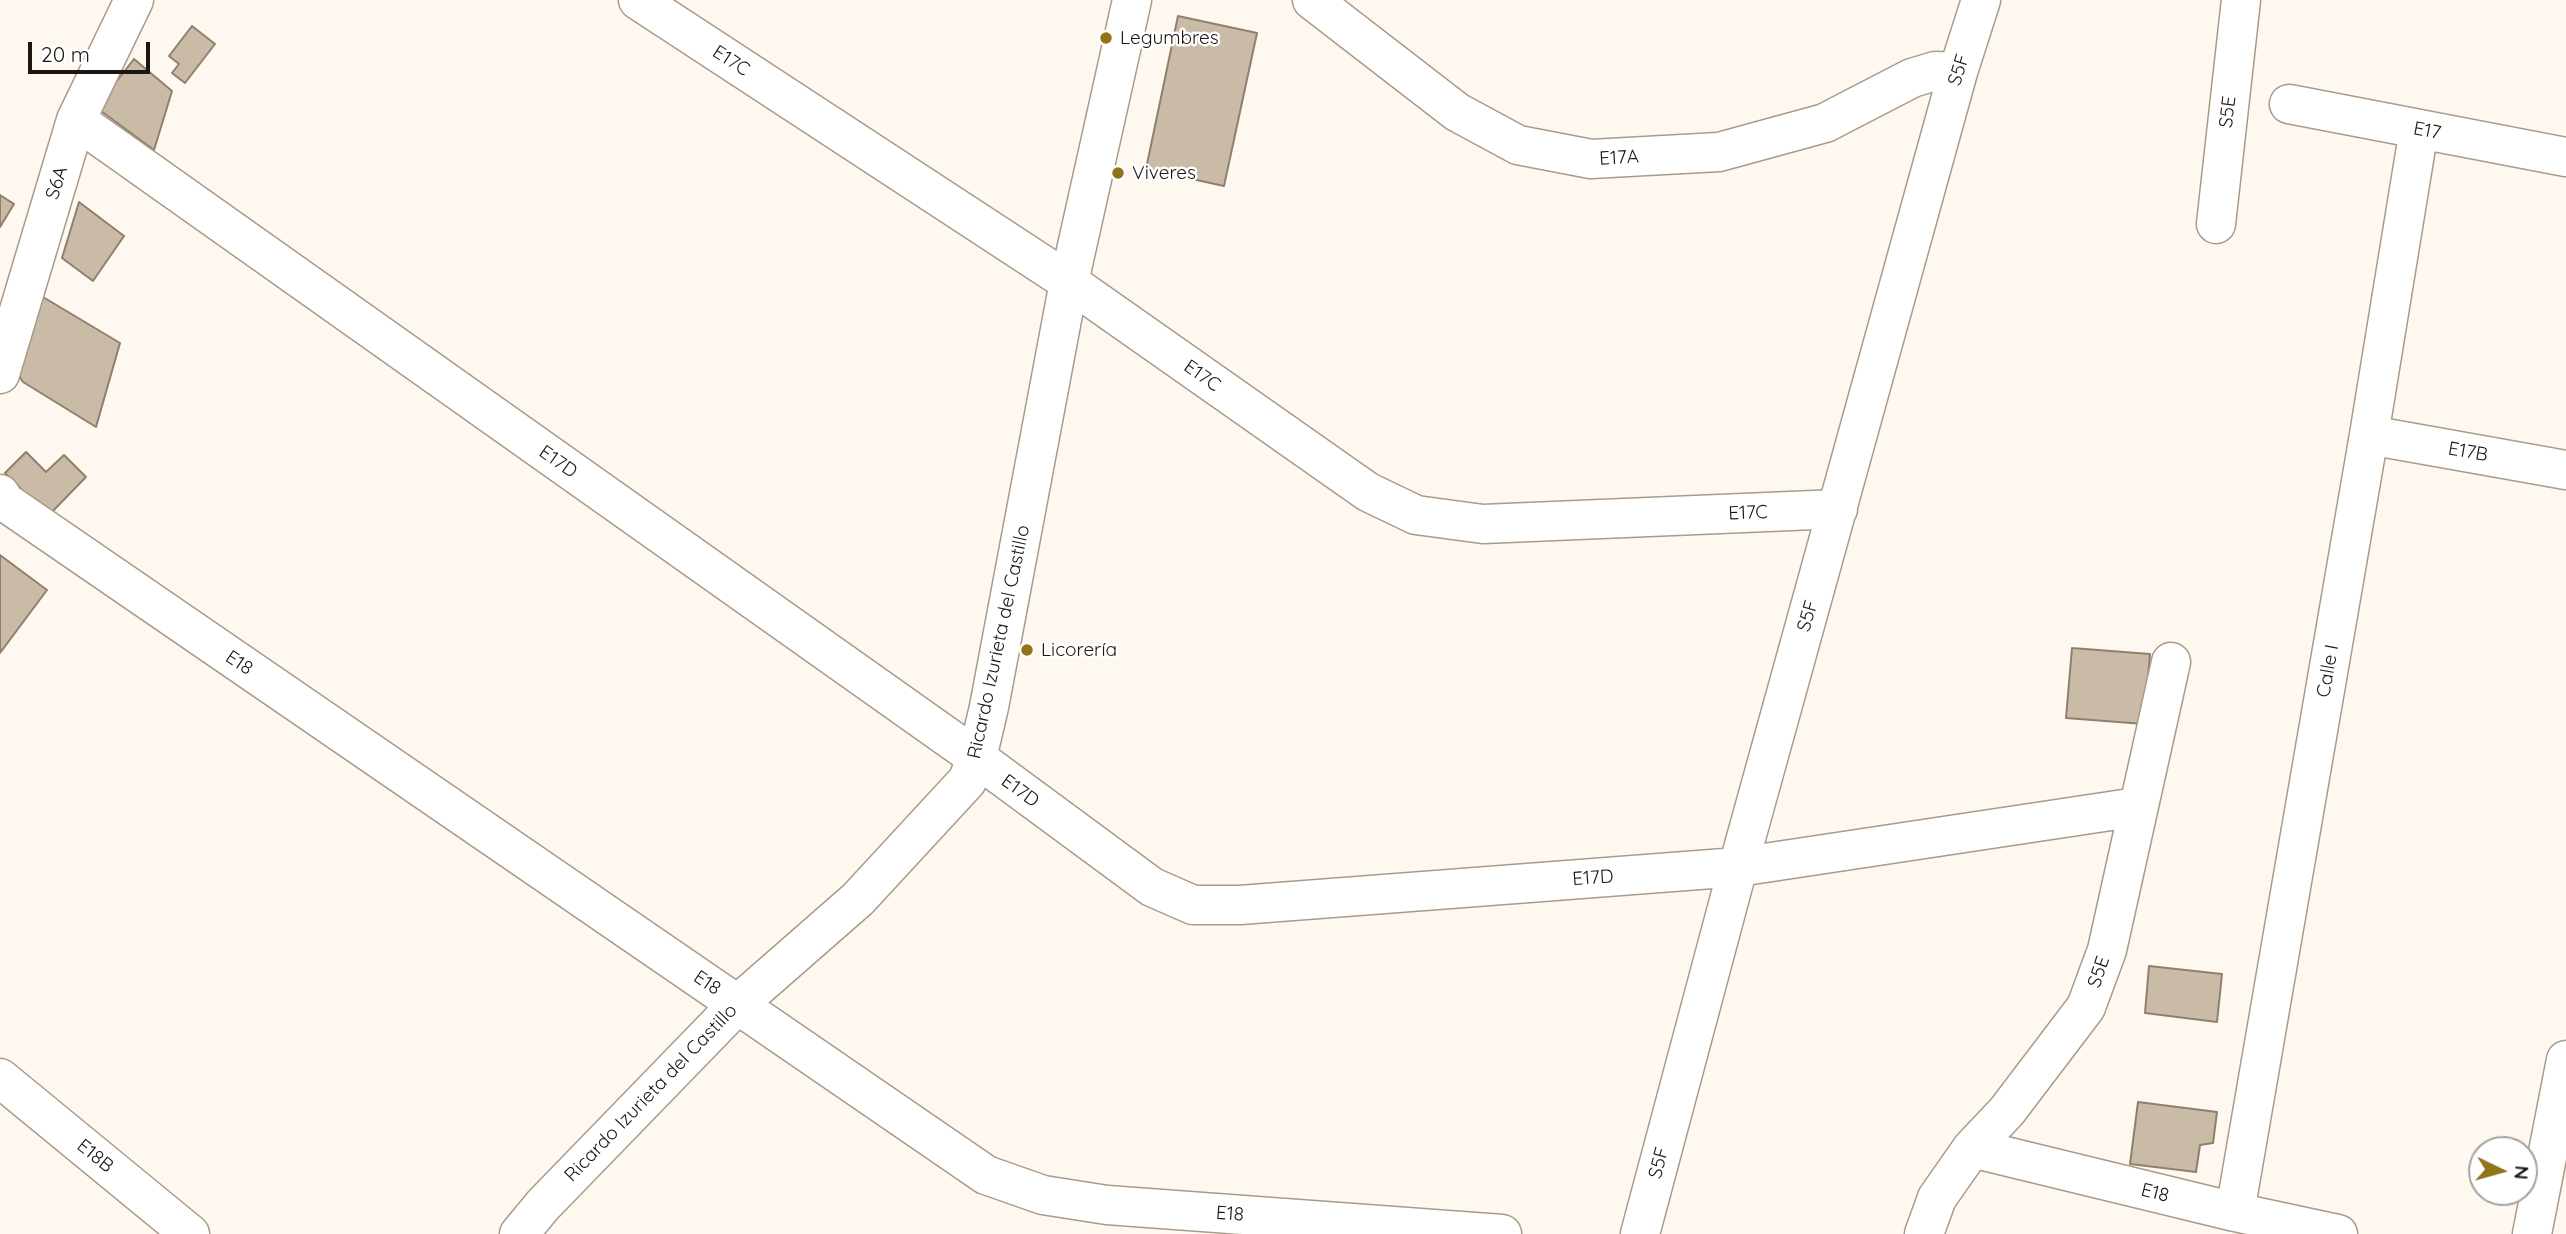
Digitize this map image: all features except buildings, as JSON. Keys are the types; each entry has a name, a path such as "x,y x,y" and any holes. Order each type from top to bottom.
{"street":[{"name":"S6A","path":"0,374 76,120 134,0"},
{"name":"E17C","path":"638,0 1069,282 1368,492 1416,515 1483,524 1838,509"},
{"name":"Ricardo Izurieta del Castillo","path":"519,1234 543,1205 738,1004 858,899 967,781 977,758 989,707 1069,282 1132,0"},
{"name":"E17A","path":"1312,0 1457,112 1518,145 1591,159 1719,152 1825,123 1912,78 1935,71 1958,72"},
{"name":"S5F","path":"1640,1234 1738,867 1958,72 1981,0"},
{"name":"S5E","path":"2216,224 2241,0"},
{"name":"E17","path":"2289,104 2566,157"},
{"name":"E17D","path":"76,120 977,758 1152,887 1193,905 1240,905 1738,867 2137,807"},
{"name":"Calle I","path":"2235,1212 2419,129"},
{"name":"E17B","path":"2369,435 2566,470"},
{"name":"E18","path":"0,494 5,502 16,510 986,1175 1043,1195 1107,1205 1502,1234"},
{"name":"S5E","path":"1924,1234 1937,1198 1972,1148 2007,1111 2086,1007 2106,950 2171,662"},
{"path":"2532,1234 2566,1060"},
{"name":"E18B","path":"0,1078 190,1234"},
{"name":"E18","path":"1972,1148 2235,1212 2339,1234"}],"place":[{"name":"Legumbres","path":"1106,38"},
{"name":"Viveres","path":"1118,173"},
{"name":"Licorería","path":"1027,650"}]}
